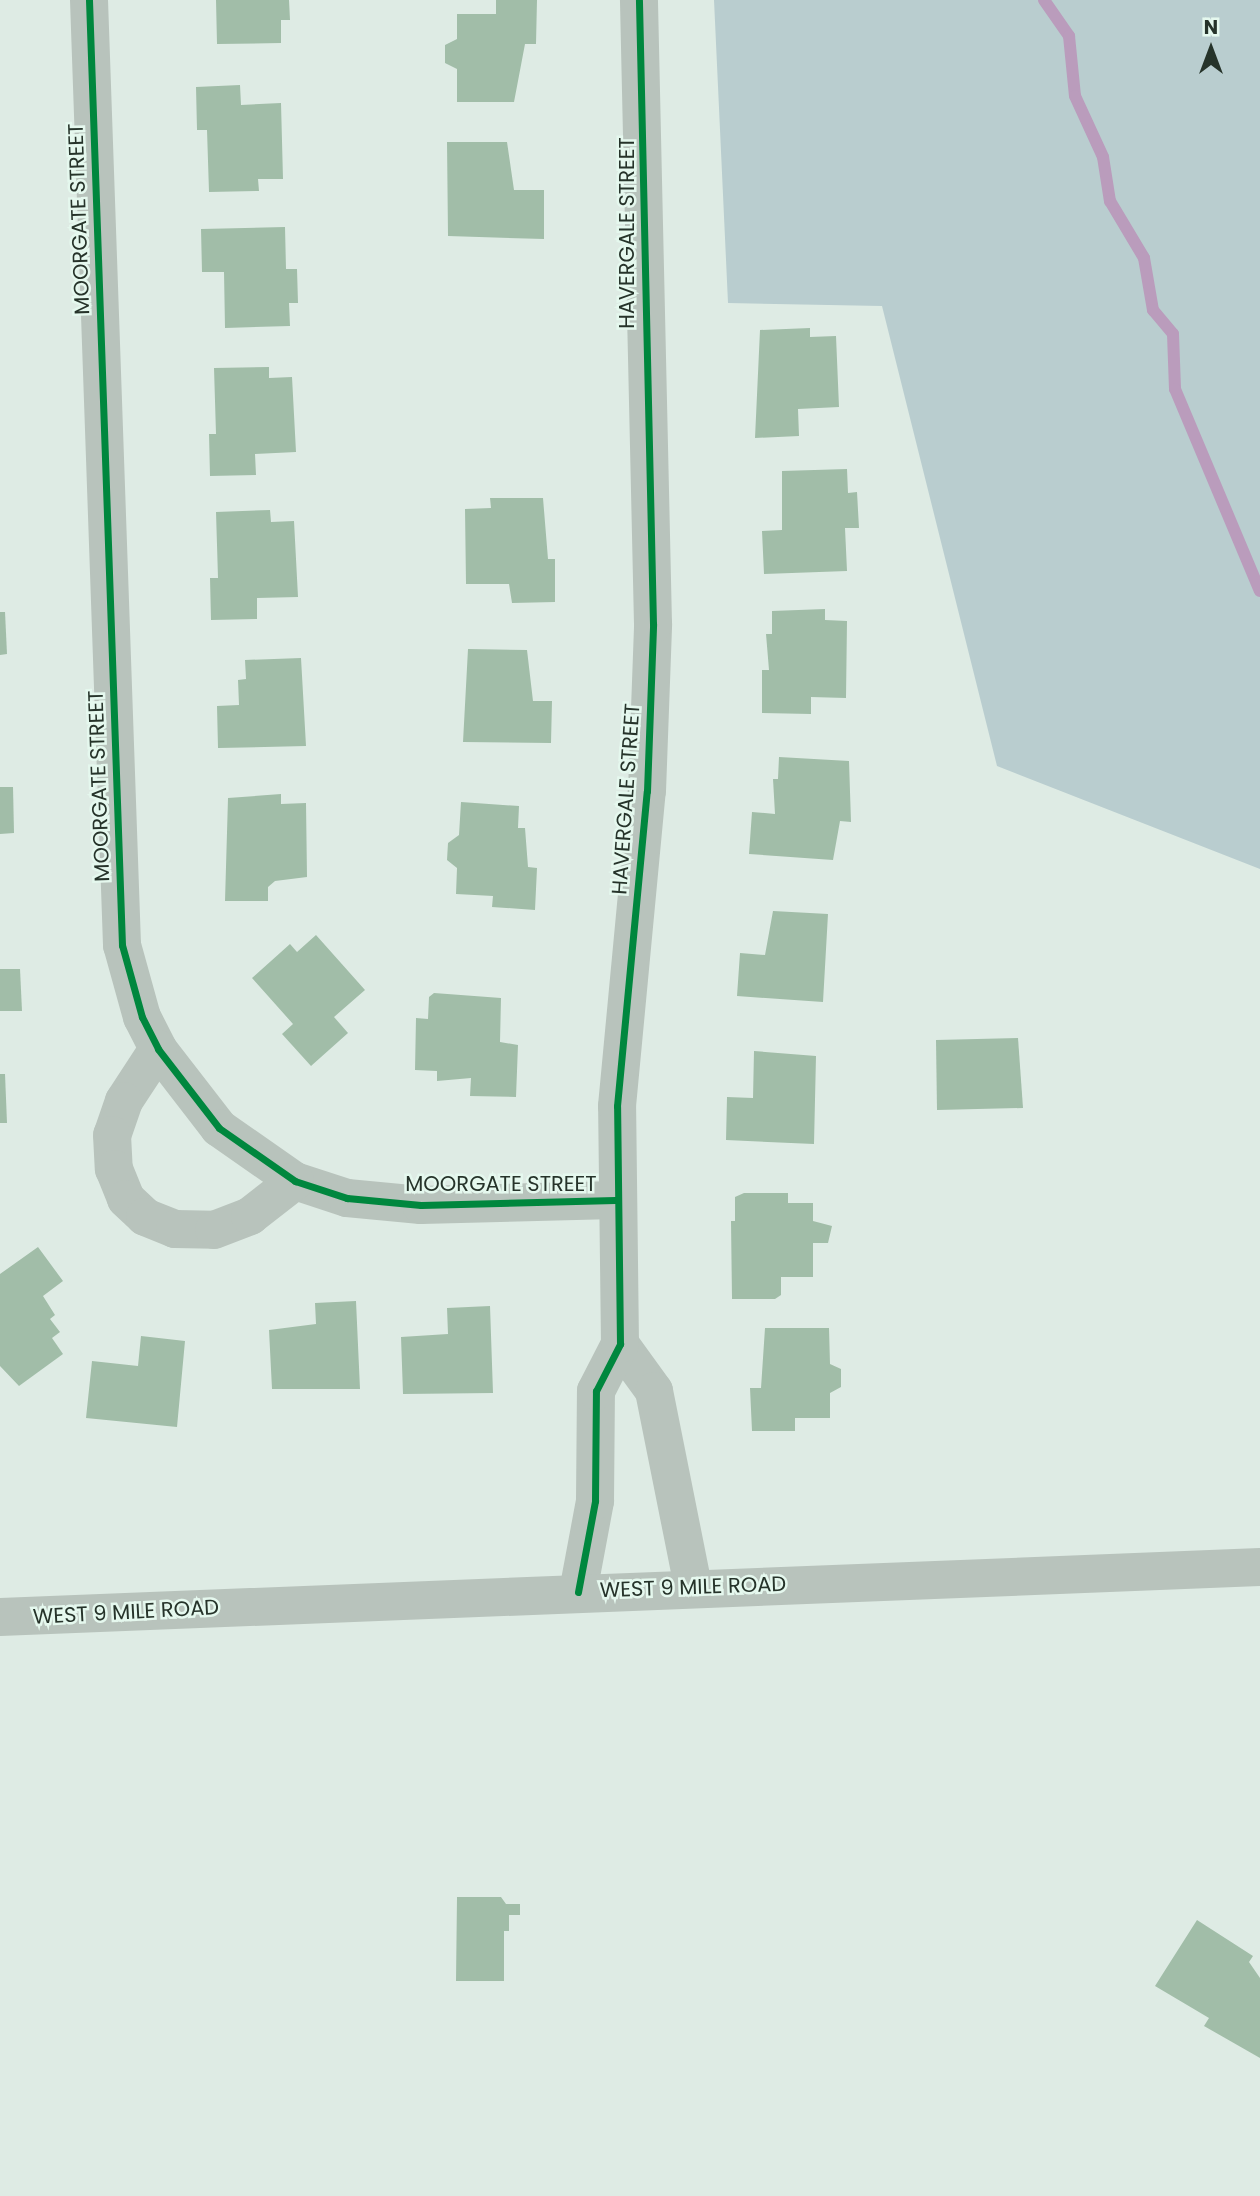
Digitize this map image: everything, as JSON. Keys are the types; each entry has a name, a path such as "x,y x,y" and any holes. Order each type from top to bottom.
{"street":[{"name":"MOORGATE STREET","path":"89,0 122,945 142,1017 158,1049 219,1128 295,1181 347,1198 421,1205 615,1200"},
{"name":"HAVERGALE STREET","path":"578,1592 595,1501 596,1391 620,1344 615,1200 617,1106 647,791 653,624 639,0"},
{"path":"158,1049 124,1101 112,1135 114,1169 126,1199 145,1217 176,1229 214,1230 250,1216 295,1181"},
{"path":"620,1344 654,1391 693,1587"},
{"name":"WEST 9 MILE ROAD","path":"0,1617 693,1587 1260,1567"}],"shaded area":[{"path":"714,0 1260,0 1260,869 997,766 882,306 728,303"}],"building":[{"path":"216,0 289,0 290,20 281,20 281,43 217,44"},
{"path":"496,0 537,0 536,44 525,44 514,102 457,102 457,69 445,63 445,45 457,39 457,14 496,14"},
{"path":"240,85 241,105 281,103 283,179 258,179 259,191 209,192 207,130 197,130 196,87"},
{"path":"447,142 507,142 514,190 544,190 544,239 448,236"},
{"path":"285,227 286,269 297,269 298,303 289,303 290,326 225,328 224,272 202,272 201,229"},
{"path":"810,328 810,337 836,336 839,407 798,409 799,436 755,438 760,330"},
{"path":"269,367 269,378 292,377 296,452 255,454 256,475 210,476 209,434 216,434 214,368"},
{"path":"847,469 848,493 857,492 859,528 845,528 847,571 764,574 762,531 782,530 782,471"},
{"path":"490,498 543,498 548,559 555,559 555,602 512,603 509,584 466,584 465,509 491,508"},
{"path":"270,510 271,522 294,521 298,597 257,598 257,619 211,620 210,578 218,578 216,512"},
{"path":"825,609 825,620 847,621 846,698 811,697 811,714 762,713 762,670 769,670 766,634 772,634 772,611"},
{"path":"0,612 5,612 7,654 0,655"},
{"path":"468,649 527,650 533,701 552,701 551,743 463,742"},
{"path":"301,658 306,746 218,748 217,706 239,705 238,680 246,679 245,660"},
{"path":"779,757 849,761 851,822 840,821 833,860 749,854 752,812 775,814 773,779 778,779"},
{"path":"0,787 13,787 14,833 0,834"},
{"path":"281,794 281,804 306,803 307,877 275,881 268,887 268,901 225,901 228,798"},
{"path":"461,802 519,806 518,828 525,828 528,867 537,868 535,910 492,907 493,896 456,894 457,868 447,860 448,843 459,835"},
{"path":"773,911 828,914 823,1002 737,996 740,953 765,955"},
{"path":"316,935 365,990 334,1017 348,1033 311,1066 282,1034 293,1024 252,978 290,944 297,952"},
{"path":"0,969 20,969 22,1011 0,1011"},
{"path":"434,993 501,998 500,1042 518,1045 516,1097 470,1096 471,1078 437,1081 437,1071 415,1070 416,1018 428,1019 429,997"},
{"path":"1018,1038 1023,1108 937,1110 936,1040"},
{"path":"754,1051 816,1056 814,1144 726,1140 727,1097 753,1098"},
{"path":"0,1074 5,1074 7,1123 0,1123"},
{"path":"744,1193 788,1193 788,1203 813,1203 813,1221 832,1226 828,1243 813,1243 813,1277 781,1277 781,1295 775,1299 732,1299 731,1221 735,1221 735,1197"},
{"path":"38,1247 63,1281 43,1296 55,1315 50,1319 60,1332 52,1338 63,1354 19,1386 0,1366 0,1274"},
{"path":"356,1301 360,1389 272,1389 269,1330 316,1324 315,1303"},
{"path":"490,1306 493,1393 403,1394 401,1337 448,1334 447,1308"},
{"path":"765,1328 829,1328 830,1364 841,1369 841,1387 830,1393 830,1418 795,1418 795,1431 752,1431 750,1388 761,1388"},
{"path":"141,1336 185,1341 177,1427 86,1418 92,1361 138,1366"},
{"path":"457,1897 501,1897 506,1904 520,1904 520,1915 509,1915 509,1931 504,1931 504,1981 456,1981"},
{"path":"1197,1920 1253,1956 1249,1962 1260,1978 1260,2058 1204,2026 1209,2018 1155,1986"}],"waterway":[{"path":"1044,0 1069,36 1075,96 1103,157 1110,201 1144,258 1153,310 1173,334 1175,389 1260,591"}],"cycle path":[{"path":"89,0 122,945 142,1017 158,1049 219,1128 295,1181 347,1198 421,1205 615,1200"},
{"path":"578,1592 595,1501 596,1391 620,1344 617,1106 647,791 653,624 639,0"}]}
